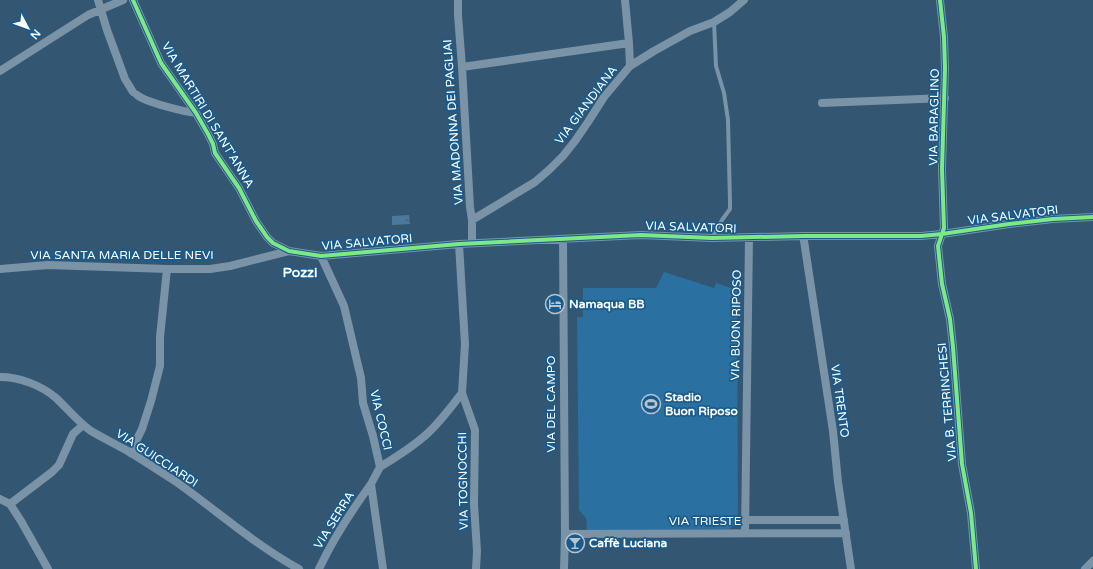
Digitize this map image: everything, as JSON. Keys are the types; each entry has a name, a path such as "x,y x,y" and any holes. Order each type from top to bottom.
{"street":[{"path":"98,0 125,79 135,94 145,100 196,113"},
{"path":"0,71 88,15 122,0"},
{"name":"VIA MARTIRI DI SANT'ANNA","path":"133,0 161,63 196,113 211,139 215,154 239,188 256,221 273,243 289,252"},
{"name":"VIA MADONNA DEI PAGLIAI","path":"458,0 472,220 472,243"},
{"path":"625,0 630,66"},
{"name":"VIA GIANDIANA","path":"472,220 534,182 550,169 575,141 604,97 630,66 654,50 684,34 714,22 730,12 744,0"},
{"name":"VIA BARAGLINO","path":"940,0 944,37 945,98 942,169 944,228 942,234"},
{"path":"462,67 629,43"},
{"path":"822,103 945,98"},
{"name":"VIA SALVATORI","path":"289,252 321,256 472,243 641,235 712,238 921,236 1054,219 1093,217"},
{"name":"VIA B. TERRINCHESI","path":"942,234 938,246 942,284 951,333 962,464 971,513 976,569"},
{"name":"VIA TRENTO","path":"804,236 833,431 838,482 851,569"},
{"name":"VIA BUON RIPOSO","path":"745,533 749,238"},
{"name":"VIA DEL CAMPO","path":"563,239 564,569"},
{"name":"VIA TOGNOCCHI","path":"459,244 465,344 462,393 475,430 474,504 477,551 476,569"},
{"name":"VIA SANTA MARIA DELLE NEVI","path":"0,269 48,265 210,269 230,266 289,252"},
{"name":"VIA COCCI","path":"321,256 344,306 360,378 363,403 374,436 380,467 371,484"},
{"path":"132,454 151,401 160,366 160,337 167,269"},
{"name":"VIA GUICCIARDI","path":"0,378 23,380 54,397 91,431 132,454 174,481 207,504 262,547 298,569"},
{"path":"380,467 427,434 462,393"},
{"path":"10,504 59,466 73,434 83,425"},
{"path":"371,484 383,569"},
{"name":"VIA SERRA","path":"319,569 356,504 371,484"},
{"path":"0,499 10,504 48,569"},
{"name":"VIA TRIESTE","path":"746,520 844,520"},
{"name":"VIA TRIESTE","path":"564,534 846,533"},
{"path":"1085,569 1093,561"}],"lane":[{"path":"712,238 730,209 728,120 724,93 716,66 714,22"}],"shaded area":[{"path":"664,272 714,288 716,283 737,290 738,522 730,529 587,531 586,518 579,510 577,317 583,317 583,288 656,288"}],"water":[{"path":"409,215 410,224 392,225 392,216"}],"cycle path":[{"path":"133,0 161,63 196,113 213,144 215,153 239,188 256,221 273,243 289,251 321,256 459,244 641,235 712,238 921,236 1053,219 1093,217"},
{"path":"940,0 944,37 945,68 942,169 944,228 938,246 942,284 950,319 962,464 971,513 976,569"}],"place":[{"name":"Namaqua BB","path":"555,304"},
{"name":"Stadio Buon Riposo","path":"651,404"},
{"name":"Caffè Luciana","path":"575,543"}],"district":[{"name":"Pozzi","path":"300,272"}]}
